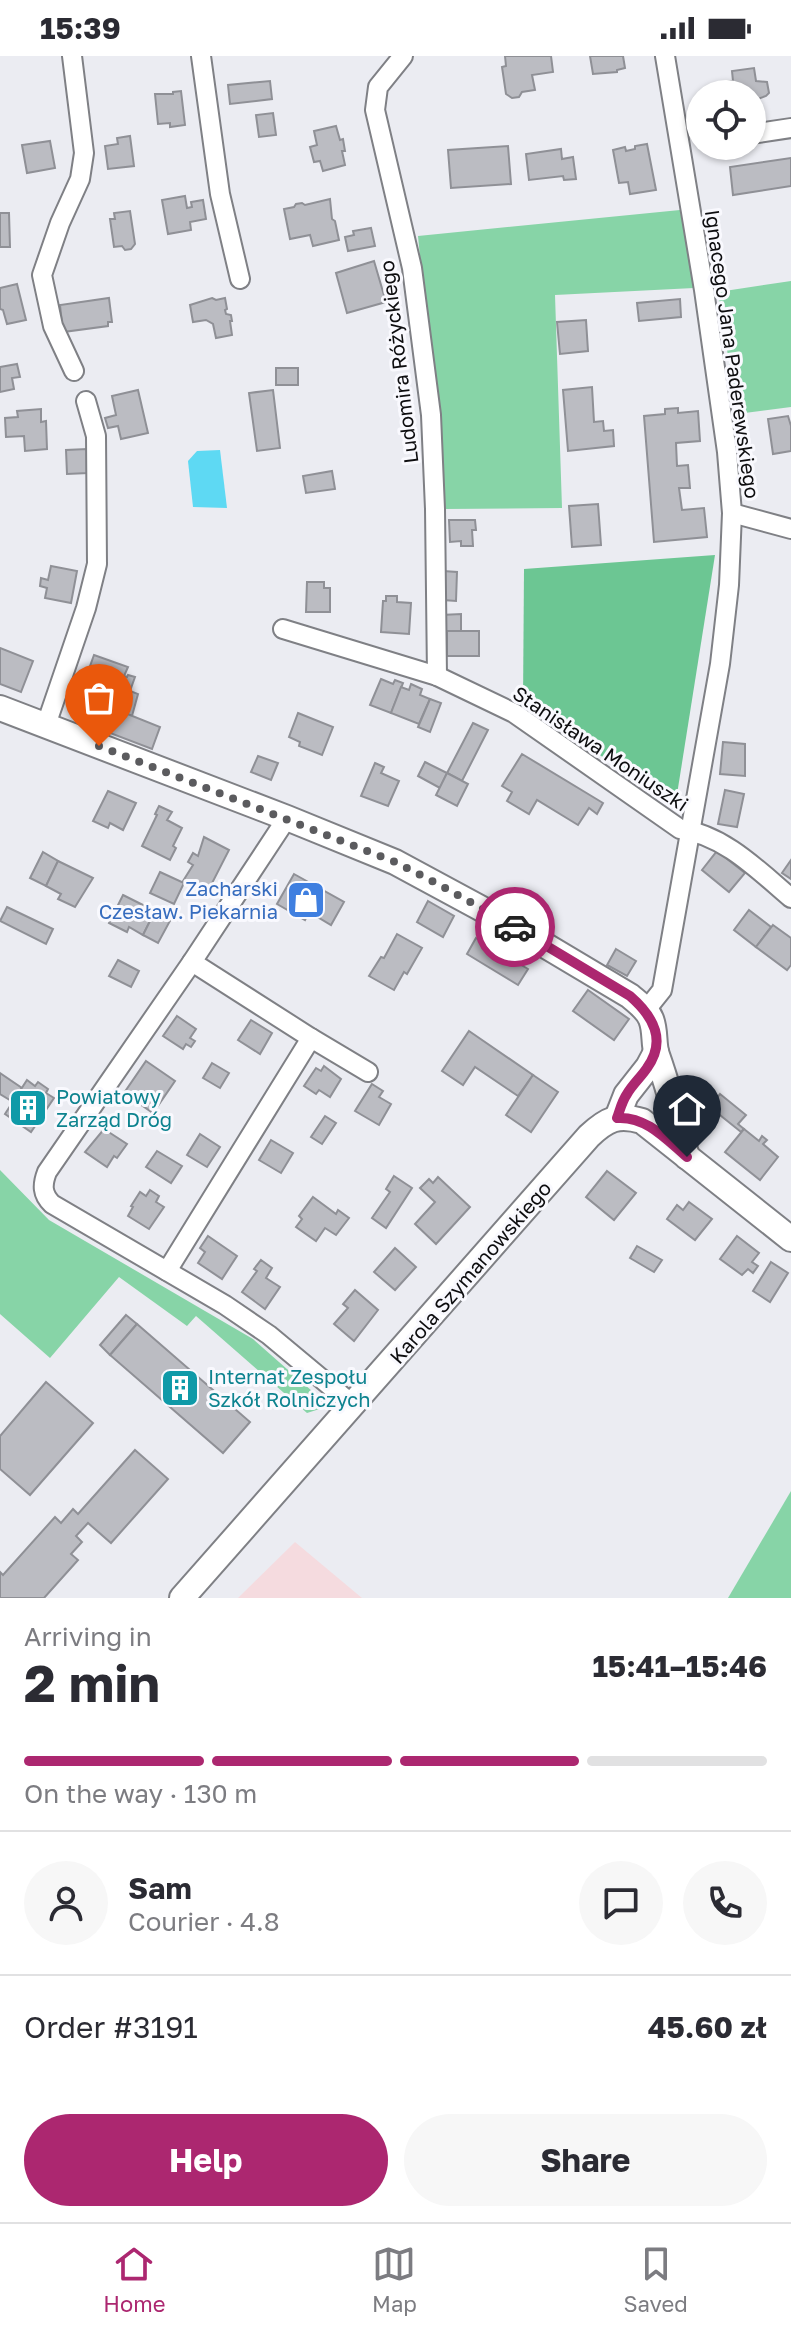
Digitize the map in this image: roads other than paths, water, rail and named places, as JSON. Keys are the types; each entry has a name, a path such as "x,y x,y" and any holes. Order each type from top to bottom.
{"street":[{"path":"72,56 84,153 80,179 60,223 42,275 53,326 74,371"},
{"path":"201,56 220,194 240,279"},
{"name":"Ludomira Różyckiego","path":"403,56 378,87 375,110 412,268 431,415 437,676"},
{"name":"Ignacego Jana Paderewskiego","path":"646,1010 662,990 692,830 720,664 729,585 732,513 719,393 665,56"},
{"path":"766,132 791,128"},
{"path":"680,144 686,143"},
{"path":"46,725 86,608 97,564 96,436 86,401"},
{"path":"732,513 791,529"},
{"name":"Stanisława Moniuszki","path":"283,629 437,676 514,713 680,829 692,830 717,840 791,898"},
{"path":"0,708 395,862 630,996 646,1010 656,1034 656,1052 687,1157"},
{"path":"287,818 43,1182 45,1198 52,1204 225,1305 269,1335 353,1405"},
{"path":"192,962 368,1072"},
{"path":"167,1271 311,1038"},
{"name":"Karola Szymanowskiego","path":"182,1598 589,1136 617,1118 626,1095 656,1052"},
{"path":"617,1118 629,1117 642,1121 791,1239"}],"water":[{"path":"220,450 227,508 193,507 188,461 197,451"}],"place":[{"name":"Zacharski Czesław. Piekarnia","path":"306,900"},
{"name":"Powiatowy Zarząd Dróg","path":"28,1108"},
{"name":"Internat Zespołu Szkół Rolniczych","path":"180,1388"}]}
